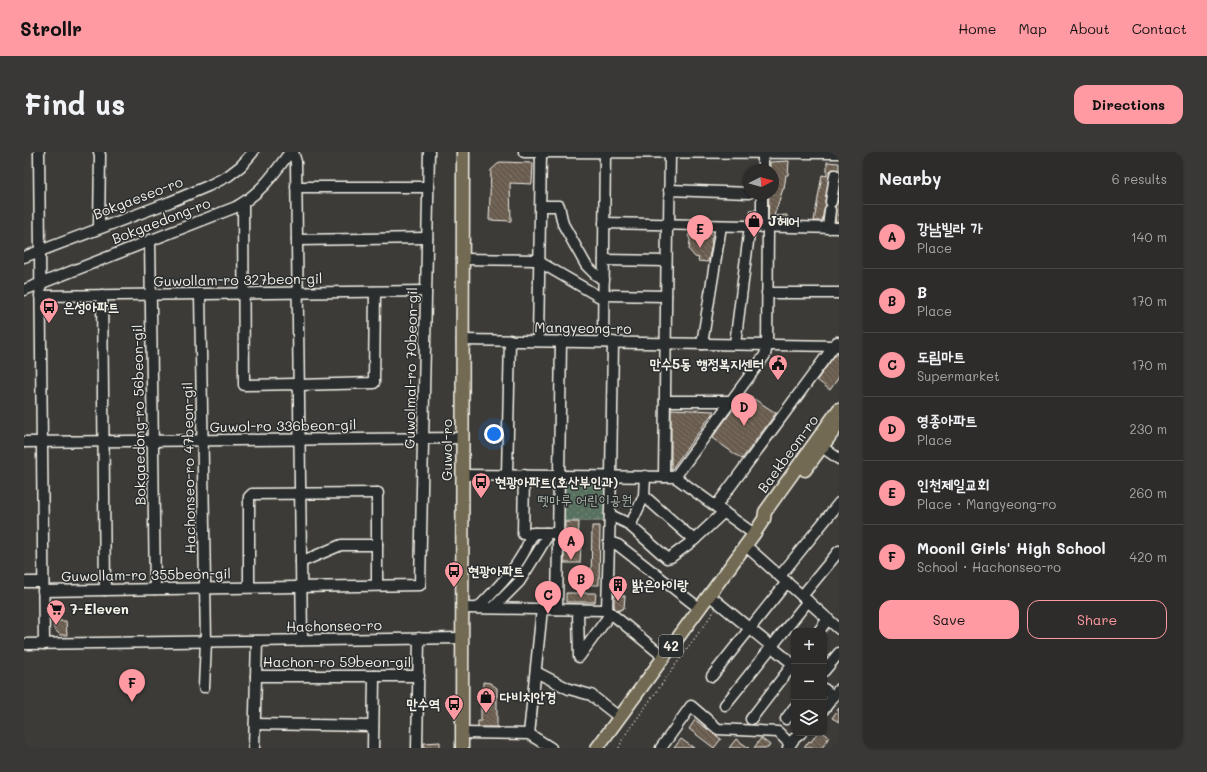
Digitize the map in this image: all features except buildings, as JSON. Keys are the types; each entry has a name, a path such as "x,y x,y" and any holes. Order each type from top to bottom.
{"main road":[{"name":"Guwol-ro","path":"462,748 463,152"},
{"name":"Baekbeom-ro","path":"597,748 754,534 764,518 765,512 839,408"},
{"name":"Baekbeom-ro","path":"764,518 770,517 839,424"}],"street":[{"path":"39,152 44,644"},
{"path":"99,152 100,228"},
{"name":"Bokgaeseo-ro","path":"24,257 170,202 228,176 241,166 253,152"},
{"path":"292,152 296,162 302,640"},
{"name":"Bokgaedong-ro","path":"24,290 242,203 256,194 264,186 292,152"},
{"name":"Guwolmal-ro 70beon-gil","path":"420,585 429,152"},
{"path":"524,152 839,153"},
{"path":"538,341 541,152"},
{"path":"576,610 578,611 579,657 609,612 611,476 608,342 604,296 605,152"},
{"path":"664,477 666,261 669,190 668,152"},
{"path":"763,153 763,164"},
{"path":"828,228 831,206 836,190 835,175"},
{"path":"296,187 429,187"},
{"path":"669,190 743,193"},
{"path":"675,477 765,355 767,345 767,293 763,200"},
{"path":"242,203 244,385 374,383 375,292"},
{"path":"540,206 559,206 563,224 586,265 604,280"},
{"path":"604,223 839,228"},
{"path":"702,344 721,226"},
{"path":"735,344 750,226"},
{"path":"297,240 427,238"},
{"name":"Bokgaedong-ro 56beon-gil","path":"150,240 155,589"},
{"path":"462,259 536,260 598,296 666,296"},
{"path":"604,260 666,261"},
{"name":"Guwollam-ro 327beon-gil","path":"40,296 426,291"},
{"path":"767,293 839,293"},
{"name":"Hachonseo-ro 47beon-gil","path":"200,294 206,642"},
{"path":"102,295 106,590"},
{"name":"Mangyeong-ro","path":"462,340 767,345 837,344"},
{"path":"507,475 510,340"},
{"path":"557,610 561,341"},
{"path":"610,515 630,526 667,558 671,557 694,540 720,509 837,344"},
{"path":"665,401 730,402"},
{"name":"Guwol-ro 336beon-gil","path":"24,442 153,440 163,442 462,438"},
{"path":"822,447 839,459"},
{"path":"462,475 675,477 754,534"},
{"path":"524,475 523,534 558,533"},
{"path":"630,526 644,496 645,476"},
{"path":"301,494 377,493 377,586"},
{"name":"Guwollam-ro 355beon-gil","path":"249,588 249,497 252,494 301,494"},
{"path":"644,496 694,540"},
{"path":"712,676 750,628 839,503"},
{"path":"478,608 516,566 532,535 535,533"},
{"path":"493,608 519,582 540,550 546,533"},
{"path":"609,542 618,544 699,608"},
{"path":"301,562 341,545 377,545"},
{"path":"745,545 828,619 838,626"},
{"path":"725,705 771,646 839,551"},
{"name":"Guwollam-ro 355beon-gil","path":"24,582 43,586 106,590 420,585"},
{"path":"709,595 791,662"},
{"path":"462,608 609,612 664,657"},
{"path":"530,734 542,609"},
{"path":"821,628 828,619"},
{"path":"417,748 419,638"},
{"name":"Hachonseo-ro","path":"24,644 462,638"},
{"name":"Hachon-ro 59beon-gil","path":"254,748 257,641"},
{"path":"204,687 206,642"},
{"path":"827,667 839,653"},
{"path":"751,719 791,668"},
{"path":"536,672 569,689 591,695 619,717"},
{"name":"Hachon-ro 59beon-gil","path":"256,676 418,676"},
{"path":"373,748 374,676"},
{"path":"827,705 836,692"},
{"path":"660,748 691,706 718,729 778,732 789,746 798,736"},
{"path":"786,719 791,712"},
{"path":"255,724 373,726"},
{"path":"462,733 530,734 551,748"}],"path":[{"path":"619,748 623,738 716,608"}],"green space":[{"name":"뗏마루 어린이공원","path":"563,478 609,480 607,521 561,521"}],"place":[{"name":"J헤어","path":"754,238"},
{"name":"인천제일교회","path":"700,248"},
{"name":"은성아파트","path":"49,324"},
{"name":"만수5동 행정복지센터","path":"778,381"},
{"name":"영종아파트","path":"744,426"},
{"name":"현광아파트(호산부인과)","path":"481,499"},
{"name":"강남빌라 가","path":"571,560"},
{"name":"현광아파트","path":"454,588"},
{"name":"B","path":"581,598"},
{"name":"밝은아이랑","path":"618,602"},
{"name":"도림마트","path":"548,614"},
{"name":"7-Eleven","path":"56,626"},
{"name":"Moonil Girls' High School","path":"132,702"},
{"name":"다비치안경","path":"486,714"},
{"name":"만수역","path":"454,721"}]}
